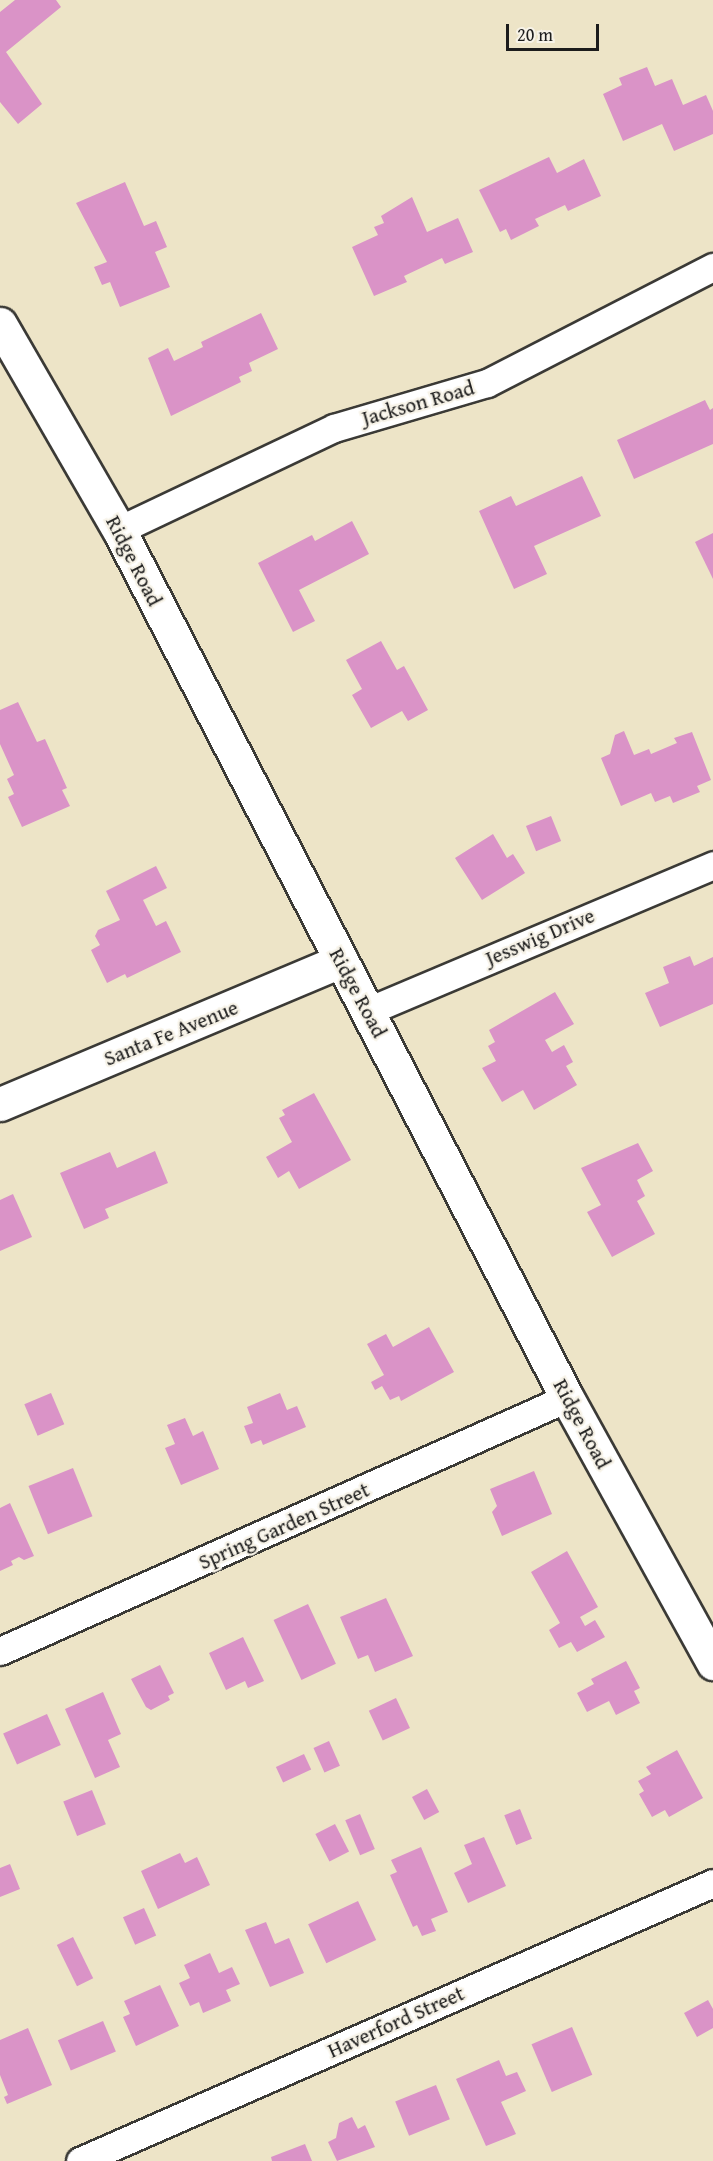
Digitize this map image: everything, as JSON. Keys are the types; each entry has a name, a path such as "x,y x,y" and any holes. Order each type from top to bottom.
{"main road":[{"name":"Ridge Road","path":"0,324 119,530 567,1398 713,1663"},
{"name":"Santa Fe Avenue","path":"0,1104 341,961"}],"street":[{"name":"Jackson Road","path":"119,530 334,428 487,383 713,267"},
{"name":"Jesswig Drive","path":"368,1011 713,865"},
{"name":"Spring Garden Street","path":"0,1651 567,1398"},
{"name":"Haverford Street","path":"80,2161 713,1883"}],"building":[{"path":"15,0 56,0 61,7 6,52 42,104 18,124 0,102 0,12"},
{"path":"647,67 655,86 672,79 683,105 706,95 713,111 713,134 674,151 662,124 623,141 603,94 622,85 619,78"},
{"path":"549,157 557,173 584,159 601,196 568,211 565,205 535,219 539,226 511,240 506,229 500,232 479,190"},
{"path":"125,182 144,226 156,221 167,247 155,252 170,287 120,307 110,282 102,285 94,267 107,262 76,203"},
{"path":"412,197 427,232 458,218 473,252 445,264 442,258 404,276 407,282 374,296 352,247 378,235 374,227 384,223 381,216"},
{"path":"261,313 278,349 249,363 252,371 239,377 241,382 171,416 148,358 168,348 174,361 203,347 201,342"},
{"path":"705,400 710,410 713,408 713,444 634,479 617,440"},
{"path":"582,476 601,516 534,546 547,574 514,589 479,511 511,496 516,506"},
{"path":"352,521 369,554 299,590 315,621 293,632 258,563 312,535 315,541"},
{"path":"713,533 713,579 695,542"},
{"path":"381,641 397,670 404,666 428,710 408,721 402,711 371,728 352,695 362,689 346,660"},
{"path":"18,702 37,742 45,739 67,788 62,790 70,806 22,827 8,797 14,794 7,779 14,775 0,744 0,710"},
{"path":"624,731 634,755 649,749 651,754 677,743 674,738 692,732 711,780 697,786 700,792 673,803 670,796 655,802 651,793 621,806 601,758 610,754 615,735"},
{"path":"551,816 561,841 536,851 526,826"},
{"path":"493,834 507,858 513,854 525,873 482,900 455,858"},
{"path":"156,866 167,888 143,900 156,926 166,921 181,952 127,978 125,974 107,983 91,950 100,945 95,936 98,930 120,920 106,891"},
{"path":"690,956 694,966 713,957 713,1004 660,1027 645,993 669,983 663,967"},
{"path":"555,992 574,1024 545,1040 552,1052 564,1045 573,1062 566,1066 577,1085 534,1110 523,1090 502,1102 482,1068 496,1061 488,1046 495,1042 489,1030"},
{"path":"314,1093 351,1160 299,1189 289,1171 278,1178 266,1157 292,1142 279,1118 285,1115 282,1110"},
{"path":"638,1143 653,1171 637,1180 645,1196 637,1201 655,1234 612,1257 587,1212 601,1205 581,1168"},
{"path":"155,1151 168,1183 105,1209 109,1218 84,1229 60,1173 110,1152 117,1168"},
{"path":"13,1194 32,1237 0,1251 0,1200"},
{"path":"429,1327 454,1372 401,1401 399,1396 390,1400 382,1386 375,1390 371,1382 384,1375 367,1344 386,1334 393,1347"},
{"path":"51,1393 64,1424 38,1436 24,1404"},
{"path":"280,1393 287,1410 297,1406 306,1427 263,1445 261,1440 251,1444 244,1426 253,1423 247,1407"},
{"path":"185,1418 193,1436 203,1431 219,1469 181,1485 165,1448 175,1444 167,1425"},
{"path":"73,1468 92,1516 48,1534 28,1486"},
{"path":"534,1471 552,1514 502,1536 492,1512 497,1506 490,1489"},
{"path":"10,1503 34,1556 24,1560 19,1557 11,1561 13,1565 0,1571 0,1508"},
{"path":"567,1551 598,1607 580,1617 585,1626 595,1620 605,1637 577,1652 571,1642 559,1648 549,1630 560,1623 531,1572"},
{"path":"386,1598 413,1656 375,1672 368,1655 358,1659 340,1617"},
{"path":"308,1604 336,1664 301,1680 274,1620"},
{"path":"243,1637 264,1681 248,1688 245,1681 226,1690 209,1653"},
{"path":"626,1661 640,1688 634,1691 640,1703 616,1715 609,1701 587,1712 577,1693 594,1684 591,1679"},
{"path":"160,1665 174,1693 168,1696 170,1700 151,1710 146,1707 131,1679"},
{"path":"103,1692 121,1734 108,1740 120,1767 95,1778 65,1709"},
{"path":"396,1698 410,1728 383,1741 369,1711"},
{"path":"47,1714 61,1745 17,1765 3,1734"},
{"path":"329,1741 340,1766 324,1773 313,1748"},
{"path":"677,1750 703,1798 669,1817 665,1810 652,1817 639,1794 644,1791 638,1781 651,1774 646,1767"},
{"path":"304,1754 311,1769 283,1783 276,1767"},
{"path":"427,1789 439,1812 424,1820 412,1797"},
{"path":"92,1790 106,1824 77,1836 63,1802"},
{"path":"520,1809 532,1839 516,1845 504,1815"},
{"path":"360,1814 375,1849 360,1855 345,1820"},
{"path":"335,1824 349,1852 329,1862 315,1834"},
{"path":"484,1837 506,1886 468,1903 454,1873 472,1864 464,1845"},
{"path":"421,1847 448,1912 431,1919 436,1931 422,1936 417,1925 413,1927 390,1875 397,1872 391,1860"},
{"path":"180,1853 185,1863 197,1857 210,1885 158,1909 141,1871"},
{"path":"10,1864 20,1889 0,1897 0,1868"},
{"path":"358,1901 376,1940 326,1963 308,1924"},
{"path":"144,1908 156,1935 135,1945 123,1917"},
{"path":"266,1922 275,1944 289,1938 304,1973 270,1987 245,1930"},
{"path":"73,1937 93,1978 77,1986 57,1945"},
{"path":"210,1953 219,1973 232,1967 240,1984 226,1990 231,2001 203,2013 199,2002 190,2006 179,1983 190,1978 184,1965"},
{"path":"160,1985 179,2026 136,2046 123,2017 130,2014 124,2001"},
{"path":"708,2000 713,2009 713,2028 697,2037 684,2013"},
{"path":"103,2021 116,2051 71,2071 58,2040"},
{"path":"572,2027 592,2075 552,2092 531,2044"},
{"path":"28,2028 52,2085 7,2104 4,2097 8,2095 0,2075 0,2040"},
{"path":"499,2060 506,2076 517,2072 526,2091 501,2102 516,2134 486,2146 456,2079"},
{"path":"436,2085 450,2119 409,2136 395,2101"},
{"path":"352,2117 358,2129 365,2125 375,2147 337,2161 328,2142 336,2138 339,2123"},
{"path":"305,2144 312,2161 272,2161 271,2157"}]}
